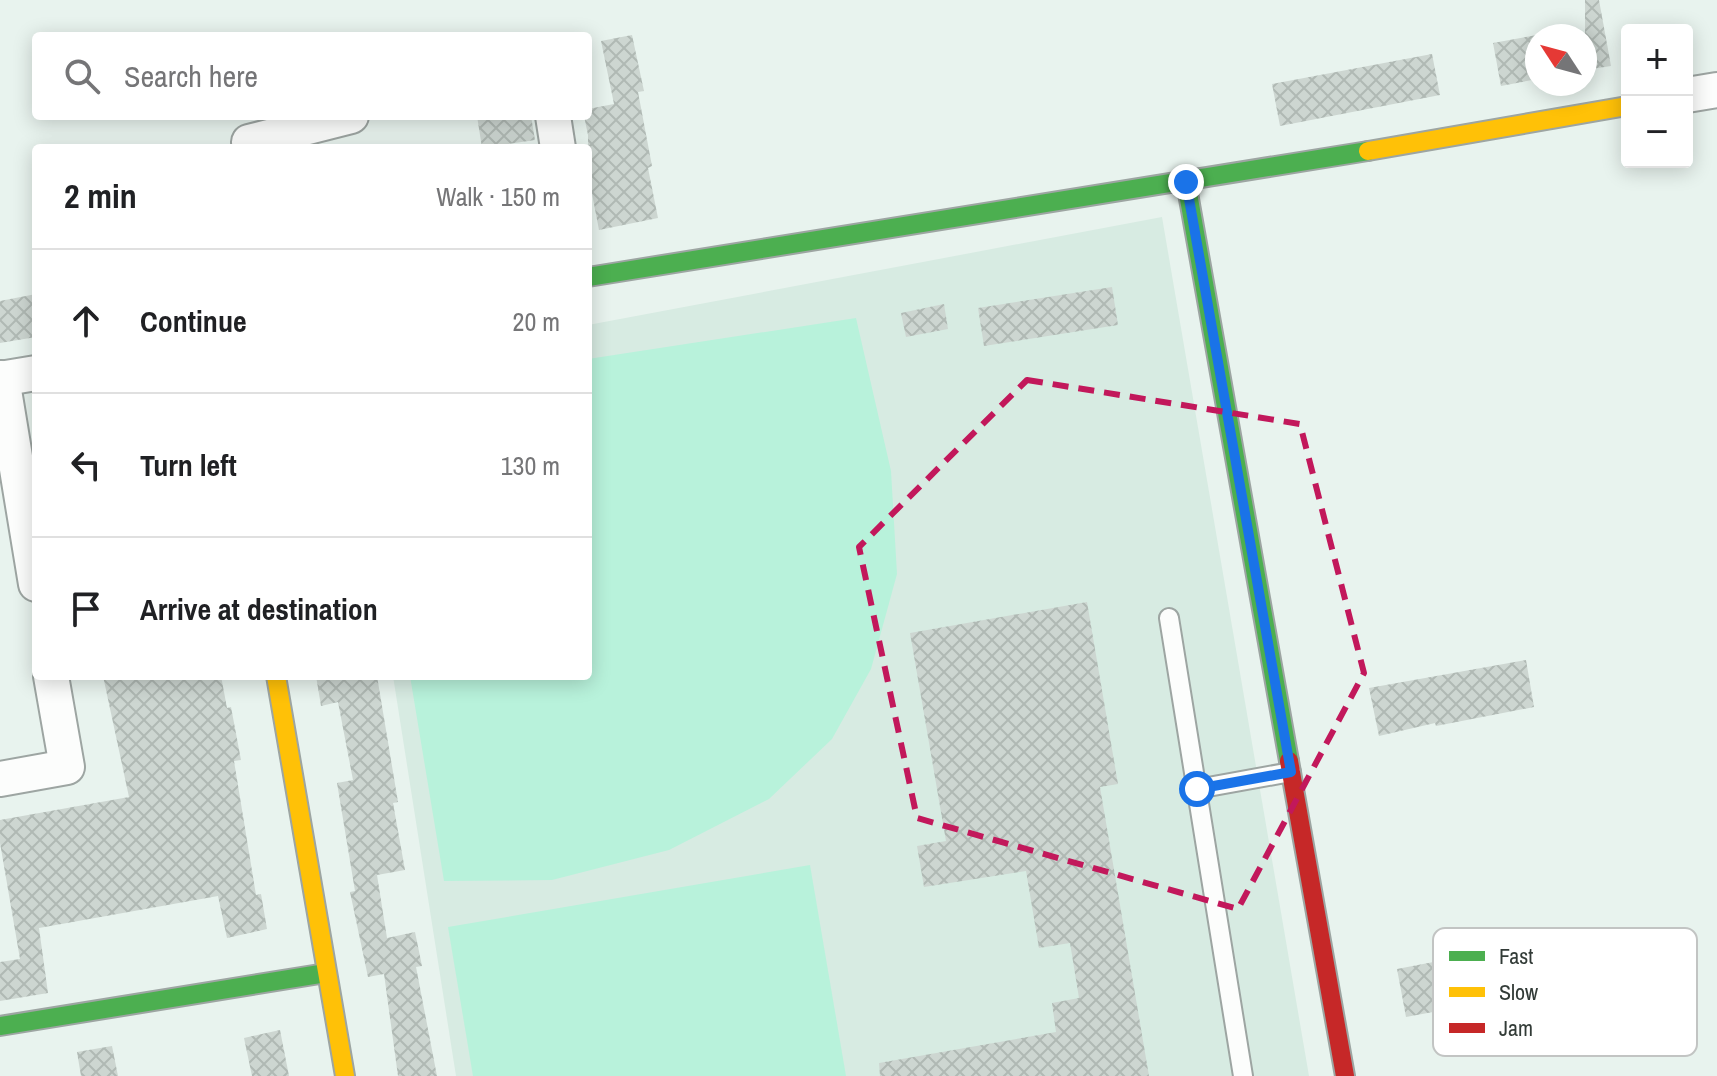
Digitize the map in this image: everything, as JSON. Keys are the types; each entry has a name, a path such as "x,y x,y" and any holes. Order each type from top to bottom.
{"street":[{"path":"1693,94 1717,90"},
{"path":"592,276 1186,182 1621,107"},
{"path":"249,144 335,120"},
{"path":"554,120 557,144"},
{"path":"1186,182 1345,1076"},
{"path":"32,374 1,378 32,560"},
{"path":"0,779 67,767 52,680"},
{"path":"277,680 345,1076"},
{"path":"0,1026 326,973"}],"lane":[{"path":"1169,618 1243,1076"},
{"path":"1197,789 1291,772"}],"highlighted area":[{"path":"1027,380 1300,424 1364,673 1238,909 917,818 859,547"}],"shaded area":[{"path":"1162,217 1309,1076 456,1076 394,680 592,680 592,324"}],"green space":[{"path":"856,318 891,471 897,574 871,669 832,739 769,799 669,850 552,880 444,881 411,680 592,680 592,358"},
{"path":"810,865 846,1076 473,1076 448,927"}],"building":[{"path":"1585,0 1599,0 1611,66 1597,68 1597,24 1585,24"},
{"path":"632,35 644,91 638,92 658,218 599,230 592,194 592,144 588,144 585,120 592,120 592,108 614,104 601,41"},
{"path":"1525,37 1525,81 1501,86 1493,43"},
{"path":"1432,54 1440,95 1280,126 1272,84"},
{"path":"478,120 532,120 535,140 481,144"},
{"path":"1112,287 1118,325 984,346 978,308"},
{"path":"32,295 32,338 0,343 0,301"},
{"path":"944,304 948,329 906,337 901,313"},
{"path":"1087,602 1118,784 1100,787 1149,1076 880,1076 879,1063 1056,1032 1052,1003 1079,998 1070,943 1039,948 1026,871 924,887 917,846 946,841 910,633"},
{"path":"1526,660 1534,707 1436,726 1435,723 1379,736 1369,688"},
{"path":"104,680 222,680 227,708 231,707 241,760 234,761 256,895 261,894 267,929 227,938 218,896 39,928 48,993 0,1001 0,962 20,959 0,843 0,820 129,797"},
{"path":"317,680 378,680 398,802 393,803 405,870 377,875 387,938 415,932 422,966 416,967 437,1076 398,1076 384,974 368,977 350,892 355,891 337,783 353,780 338,702 321,706"},
{"path":"1433,962 1433,1012 1406,1017 1397,969"},
{"path":"280,1030 289,1076 252,1076 244,1038"},
{"path":"112,1046 118,1076 81,1076 77,1052"}],"traffic: fast":[{"path":"592,276 1368,151"},
{"path":"1186,182 1289,761"},
{"path":"0,1026 326,973"}],"traffic: slow":[{"path":"1368,151 1621,107"},
{"path":"277,680 345,1076"}],"traffic: jam":[{"path":"1289,761 1345,1076"}],"route":[{"path":"1186,182 1291,772 1197,789"}]}
